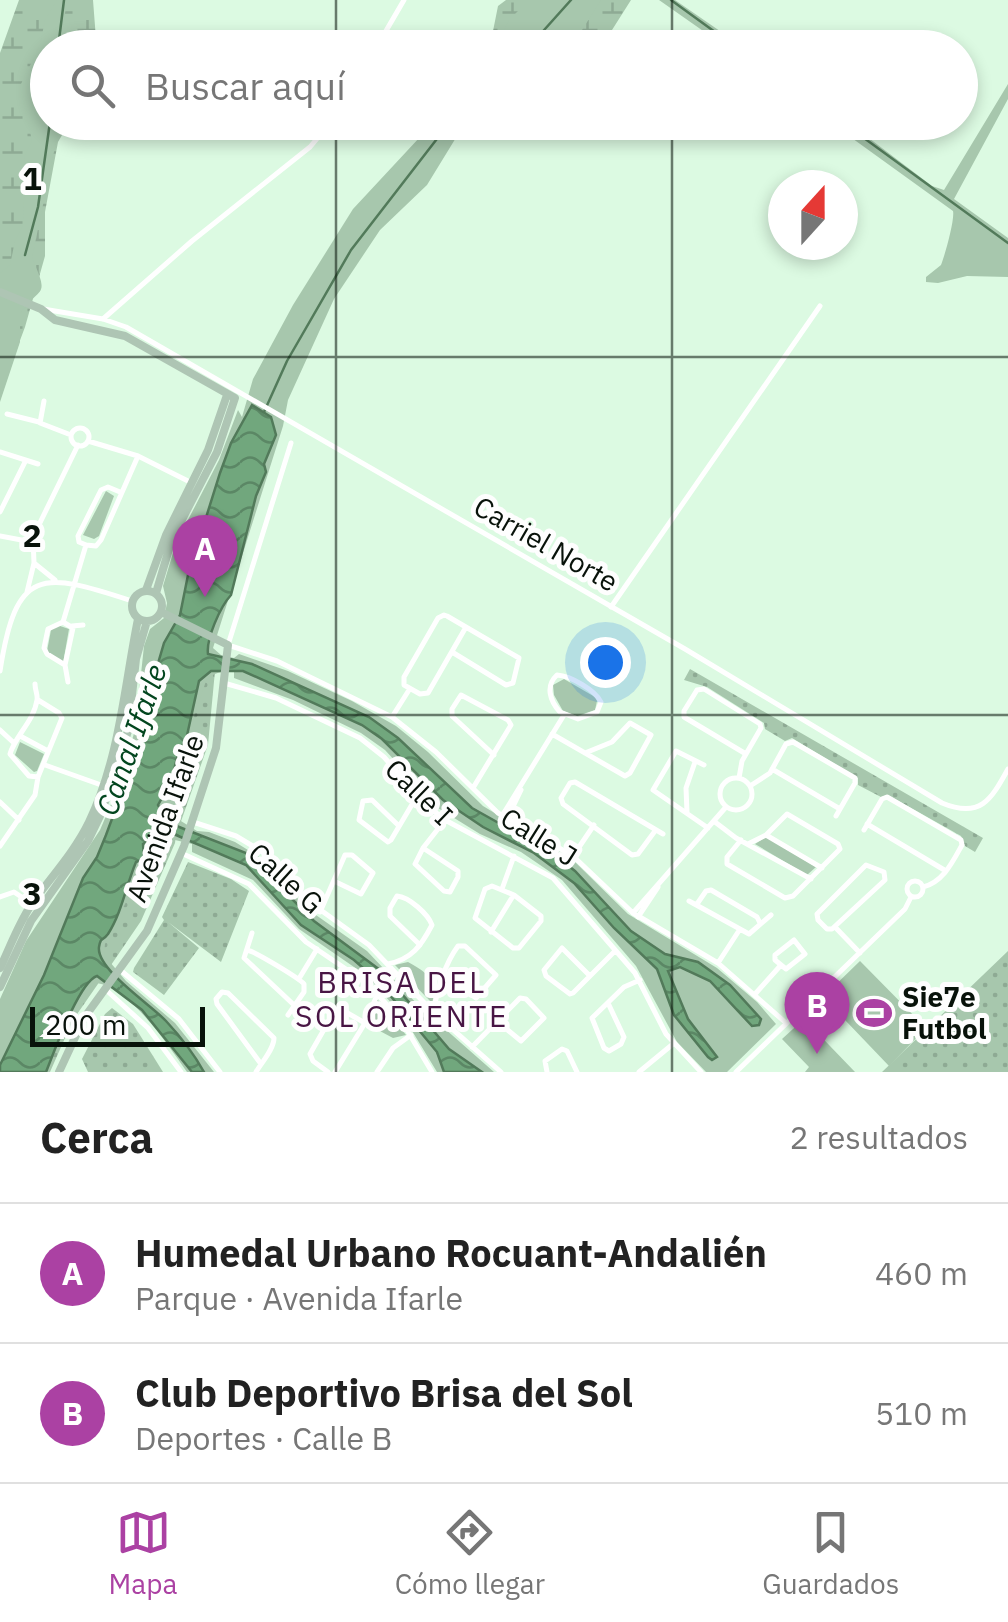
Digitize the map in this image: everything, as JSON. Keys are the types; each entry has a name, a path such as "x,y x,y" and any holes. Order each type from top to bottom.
{"street":[{"path":"386,30 404,0"},
{"path":"103,319 192,241 318,140"},
{"name":"Carriel Norte","path":"0,292 42,309 103,319 126,327 233,394"},
{"path":"611,607 820,306"},
{"name":"Carriel Norte","path":"42,309 54,320 125,336 233,394 256,400 947,805 968,808 986,804 1008,769"},
{"path":"26,595 57,581 132,601 151,592 195,485 220,444 233,394"},
{"path":"39,422 44,401"},
{"path":"8,414 71,435"},
{"path":"78,446 71,435 76,428 88,433 88,441"},
{"path":"0,672 10,620 26,595 34,563 32,542 78,446 88,441 138,456 195,485"},
{"name":"Avenida Ifarle","path":"59,1072 84,1018 147,931 192,825 219,737 228,645 291,443"},
{"path":"0,452 38,464"},
{"path":"120,492 108,487 100,492 78,536 79,542 96,546 101,540 138,456"},
{"path":"0,512 25,462"},
{"path":"0,536 32,542"},
{"path":"64,665 44,648 48,629 63,622 86,546"},
{"path":"34,563 57,581"},
{"path":"151,592 162,602 161,612"},
{"path":"132,601 132,611 143,620"},
{"path":"143,620 161,612 228,645"},
{"path":"452,652 506,685 513,684 518,658 466,627 445,615 438,618 403,678 404,685 422,695 428,693 466,627"},
{"path":"0,968 35,906 88,841 130,722 143,620"},
{"path":"63,622 84,626"},
{"path":"68,682 64,665 72,626"},
{"name":"Calle J","path":"228,645 277,661 392,717 436,752 504,817 573,856 635,915 718,964 786,1024"},
{"path":"560,674 601,701 599,710 590,716 564,715 554,705 550,692 552,680 560,674"},
{"name":"Calle I","path":"225,679 360,738 444,820 540,869 560,884 640,980 658,1021 673,1044 700,1072"},
{"path":"35,684 38,700 22,737 10,752 29,776 38,777"},
{"path":"739,778 746,754 761,728 758,721 700,688 680,718 746,754"},
{"path":"392,717 410,689"},
{"path":"473,788 494,756 511,723 461,695 452,716 494,756"},
{"path":"0,846 35,795 62,716 38,700"},
{"path":"504,817 564,715"},
{"path":"552,734 585,753 627,776 650,735 630,723 608,745 585,753"},
{"path":"0,730 14,743"},
{"path":"22,737 48,751"},
{"path":"750,786 772,769 791,742 853,776 856,783 838,812 772,769"},
{"path":"704,765 675,752 653,790 708,828"},
{"path":"687,812 686,788 696,761"},
{"path":"46,765 107,787"},
{"path":"739,778 750,786 752,796 746,806 734,810 720,798 722,786 729,779 739,778"},
{"path":"655,831 634,856 562,803 562,796 571,782 577,782 663,834"},
{"path":"399,826 372,800 362,800 359,820 384,840 390,840 399,826 418,796"},
{"path":"922,887 934,883 946,871 962,842 887,798 882,800 866,827 946,871"},
{"path":"0,802 19,820"},
{"path":"635,915 726,806"},
{"path":"741,840 727,858 727,864 783,897 792,897 839,852 838,844 788,814 766,835 750,843"},
{"path":"423,848 458,871 450,892 417,868 416,860 423,848 444,820"},
{"path":"714,820 810,879"},
{"name":"Calle G","path":"192,825 236,836 255,846 320,912 360,938 501,1072"},
{"path":"573,856 594,825"},
{"path":"766,835 822,868"},
{"path":"182,849 249,884 292,929 378,993 411,1035 432,1072"},
{"path":"320,912 344,856 349,854 372,873 361,894 336,882"},
{"path":"502,889 514,856"},
{"path":"866,864 884,872 884,882 835,926 825,928 817,914 866,864"},
{"path":"911,897 906,891 909,883 917,881 922,887"},
{"path":"487,887 514,895 538,912 540,921 518,949 474,914 487,887"},
{"path":"911,897 919,896 922,887"},
{"path":"698,904 711,890 757,917 760,924"},
{"path":"0,897 16,893 35,906"},
{"path":"492,932 514,895"},
{"path":"388,964 410,957 420,945 432,927 431,921 404,897 397,896 390,916 420,945"},
{"path":"736,1072 908,907 911,897"},
{"path":"689,901 751,933 771,916"},
{"path":"0,985 35,906"},
{"path":"835,926 860,953"},
{"path":"718,964 740,929"},
{"path":"252,932 245,960 294,1005"},
{"path":"794,940 805,950 804,955 789,970 781,966 775,956 794,940"},
{"path":"434,1012 443,975 456,948 462,945 496,974 476,998 443,975"},
{"path":"590,976 562,948 544,970 568,994 590,976 616,951"},
{"path":"300,978 316,949"},
{"path":"246,950 253,950 277,969 300,978 305,990 288,1015"},
{"path":"755,994 781,966"},
{"path":"118,971 155,996 187,1027 220,1072"},
{"path":"608,1002 624,1038 610,1051 604,1048 591,1023 594,1015 608,1002 624,988 640,980"},
{"path":"105,988 148,1028 181,1072"},
{"path":"256,1072 261,1064 274,1038 228,992 222,992 217,1004 261,1064"},
{"path":"365,1024 344,1010 334,1012 310,1054 312,1061 332,1072 365,1024 378,993"},
{"path":"472,1047 522,998 544,1018 521,1041 498,1022"},
{"path":"377,1072 396,1046 411,1035"},
{"path":"639,1072 648,1070 673,1044"},
{"path":"547,1072 546,1060 562,1048 577,1072"},
{"path":"382,1064 389,1072"}],"green space":[{"path":"19,0 93,0 95,30 30,30 30,140 59,140 45,212 45,256 0,394 0,53"},
{"path":"57,0 67,0 63,30 43,30"},
{"path":"506,0 631,0 612,30 493,30 498,6"},
{"path":"529,0 601,0 582,30 504,30"},
{"path":"659,0 675,0 718,30 702,30"},
{"path":"30,66 30,132 20,86"},
{"path":"1008,84 1008,99 954,199 1008,238 1008,277 967,276 926,282 926,277 941,265 953,211 855,140 871,140 932,186 944,190 974,140 978,140"},
{"path":"56,140 32,258 42,287 20,314 20,342 0,402 0,273 10,265 24,223 24,157 32,141"},
{"path":"417,140 455,140 427,185 380,230 334,299 288,400 213,648 221,655 234,658 239,654 288,671 396,726 483,806 573,860 628,914 717,968 776,1024 727,1072 706,1072 677,1042 636,966 562,880 521,852 480,834 438,808 385,750 361,733 293,700 234,678 234,671 226,671 206,681 167,799 168,813 197,831 235,842 264,860 306,908 367,951 419,1006 494,1072 437,1072 403,1016 367,976 299,929 253,880 192,852 192,844 175,840 155,844 105,944 104,955 126,981 175,1023 214,1072 187,1072 135,1007 110,987 97,983 86,988 46,1072 0,1072 0,999 26,941 100,830 118,788 135,730 144,646 150,629 164,618 167,603 163,586 176,543 219,460 238,410 242,417 253,379 293,305 353,209"},
{"path":"106,491 114,496 99,536 94,539 83,535"},
{"path":"57,625 69,629 63,663 47,651 51,630"},
{"path":"690,669 983,838 975,852 965,846 961,836 888,795 881,797 858,785 858,778 792,738 785,741 707,687 684,680"},
{"path":"215,671 208,745 179,827 166,821 163,792 198,684"},
{"path":"564,679 595,697 595,710 577,716 563,711 553,685"},
{"path":"20,742 44,754 37,771 15,755"},
{"path":"176,835 141,921 109,968 101,959 100,944 143,844"},
{"path":"766,837 816,867 807,875 755,844"},
{"path":"188,862 231,879 249,891 221,962 168,922 199,948 164,995 133,972 164,920"},
{"path":"1008,951 1008,1072 882,1072"},
{"name":"Sie7e Futbol","path":"860,961 926,1028 889,1066 823,997"},
{"path":"408,962 432,983 432,1003 395,965"},
{"path":"100,981 73,1020 50,1072 46,1072 86,984"},
{"path":"377,999 406,1035 393,1038 378,1030 372,1015"},
{"path":"112,1008 133,1024 163,1072 88,1072 82,1059"},
{"path":"804,1019 855,1072 805,1072 809,1067 782,1039"}],"water":[{"path":"252,405 271,417 276,435 264,464 266,472 256,496 231,595 215,623 208,654 252,664 369,717 398,738 472,808 552,853 575,871 631,931 665,954 698,962 730,985 761,1019 759,1025 752,1026 710,981 680,967 668,971 688,1019 717,1057 712,1060 674,1015 657,969 574,883 534,853 483,827 443,800 382,739 362,725 243,671 211,671 199,681 186,740 173,774 165,781 167,789 158,805 166,821 246,853 314,921 384,973 449,1049 482,1072 444,1072 437,1052 379,982 354,960 301,925 246,865 165,834 143,844 144,859 136,862 117,917 100,941 100,956 115,976 171,1027 204,1072 192,1072 142,1010 97,976 75,1004 46,1072 0,1072 83,878 106,835 125,784 128,763 139,742 140,725 164,643 180,615 188,575 220,473"}],"waterway":[{"path":"60,30 64,0"},
{"path":"544,30 571,0"},
{"path":"671,0 712,30"},
{"path":"25,255 38,207 47,140"},
{"path":"264,412 287,361 351,250 436,140"},
{"path":"867,140 1008,243"}],"place":[{"name":"Humedal Urbano Rocuant-Andalién","path":"205,597"},
{"name":"Sie7e Futbol","path":"874,1013"},
{"name":"Club Deportivo Brisa del Sol","path":"817,1054"}],"district":[{"name":"BRISA DEL SOL ORIENTE","path":"402,1000"}],"water label":[{"name":"Canal Ifarle","path":"132,740"}]}
